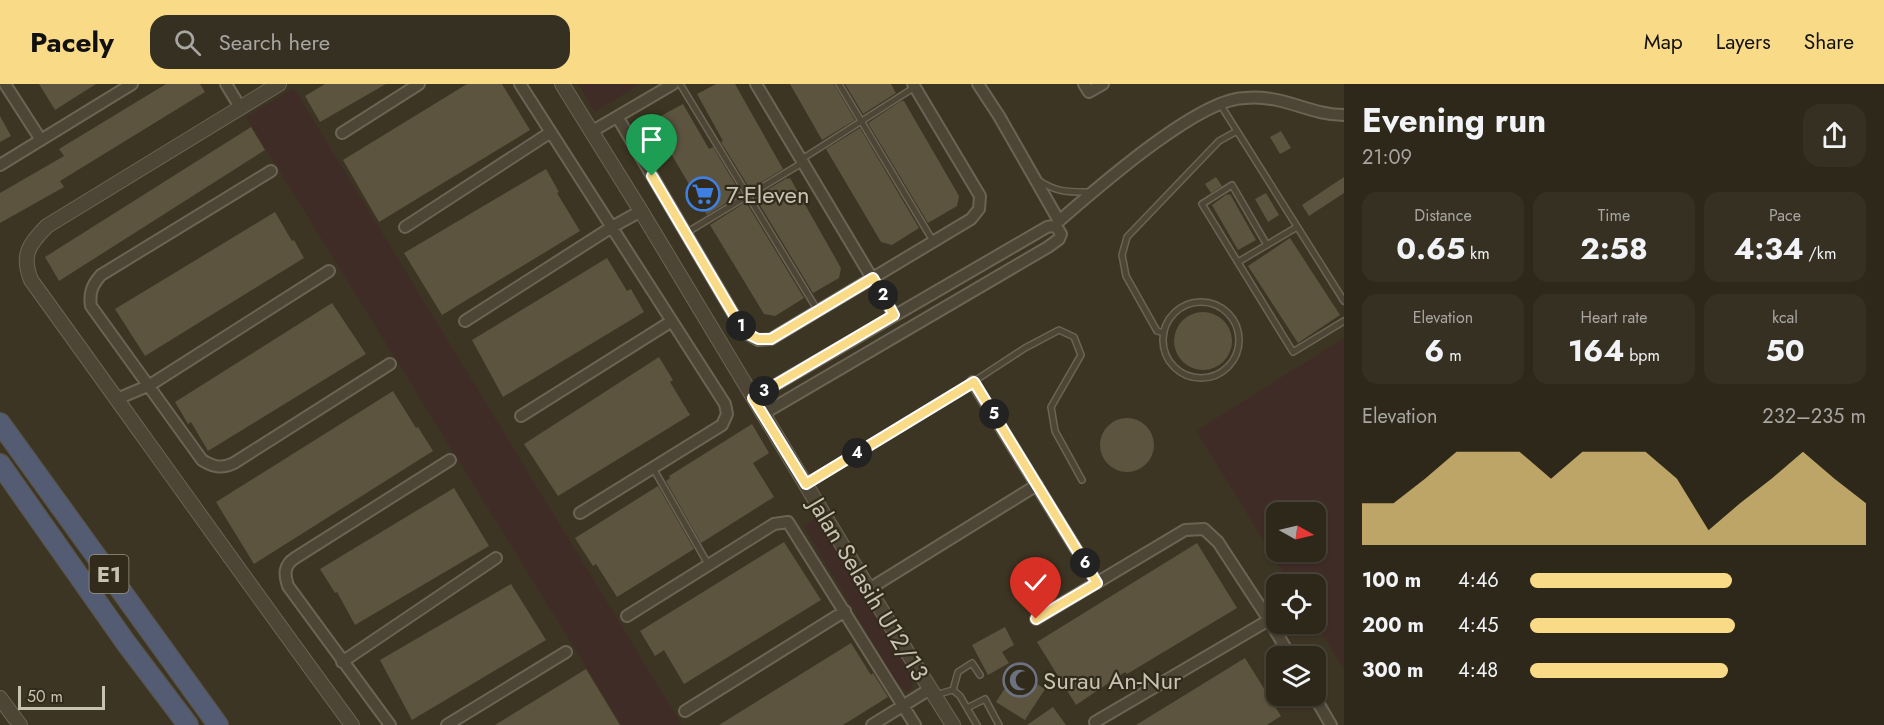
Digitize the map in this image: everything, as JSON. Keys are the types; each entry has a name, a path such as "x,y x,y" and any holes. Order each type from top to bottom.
{"highway":[{"name":"E1","path":"0,423 218,725"},
{"name":"E1","path":"0,464 126,643 188,725"}],"street":[{"path":"5,84 41,140"},
{"path":"0,165 132,84"},
{"path":"226,84 240,107"},
{"path":"279,84 47,226 28,247 27,270 31,280 220,546 352,725"},
{"path":"342,133 419,84"},
{"path":"520,84 725,404 727,414 722,425 580,513"},
{"name":"Jalan Selasih U12/13","path":"562,84 953,725"},
{"path":"591,132 673,84"},
{"path":"756,84 894,315"},
{"path":"978,84 1059,221 1180,125 1221,104 1243,97 1276,99 1328,115 1344,116"},
{"path":"1087,88 1102,84"},
{"path":"618,118 744,332 758,339 771,339 971,219 978,209 980,196 914,86"},
{"path":"405,227 551,132"},
{"path":"271,171 101,275 94,283 90,296 91,306 202,460 218,467 226,467 234,463 390,364"},
{"path":"465,321 612,227 641,211"},
{"path":"753,398 1047,227 1056,227 1061,234 1048,247 763,414"},
{"path":"117,399 150,385 329,271"},
{"path":"521,416 672,321"},
{"path":"974,382 1097,583"},
{"path":"390,725 288,586 285,570 289,562 295,558 450,460"},
{"path":"869,589 1037,485"},
{"path":"627,616 774,524 788,522 915,725"},
{"path":"1036,619 1185,530 1204,529 1218,542 1266,615"},
{"path":"342,662 496,558"},
{"path":"685,711 844,611"},
{"path":"1095,722 1266,622"},
{"path":"447,725 566,652"},
{"path":"872,725 903,705 932,692"},
{"path":"0,698 20,725"},
{"path":"1318,706 1326,723"}],"lane":[{"path":"680,84 818,311"},
{"path":"838,84 933,241"},
{"path":"686,233 802,161 914,86"},
{"path":"1221,104 1344,301"},
{"path":"1164,333 1157,331 1126,276 1122,255 1127,237 1219,141 1237,131"},
{"path":"1032,175 1049,187 1062,192 1093,192"},
{"path":"1267,245 1232,185 1202,204 1293,352 1344,321"},
{"path":"1238,262 1298,227"},
{"path":"1193,303 1209,303 1224,309 1234,321 1238,329 1239,345 1234,360 1224,372 1209,378 1193,378 1179,372 1168,360 1163,344 1164,333 1168,321 1179,309 1193,303"},
{"path":"806,484 974,382 1025,348 1059,330 1074,337 1081,355 1051,406 1055,431 1082,480"},
{"path":"653,468 709,566"},
{"path":"953,690 958,672 972,663 980,675"},
{"path":"932,692 953,690 960,696 977,725"},
{"path":"967,708 985,699 999,725"}],"shaded area":[{"path":"578,84 640,84 595,112"},
{"path":"294,88 682,725 622,725 246,117"},
{"path":"1344,338 1344,669 1322,634 1326,634 1326,574 1284,574 1277,562 1326,562 1326,502 1266,502 1266,544 1196,431"},
{"path":"816,517 911,676 913,687 908,691 896,681 804,527"}],"building":[{"path":"39,84 96,84 55,110"},
{"path":"166,84 200,84 205,92 60,181 64,187 0,223 0,193 64,156 59,149"},
{"path":"325,84 386,84 320,122 305,96"},
{"path":"467,84 502,84 530,130 379,222 343,160"},
{"path":"716,84 735,84 783,169 750,189 721,142 723,141 697,94"},
{"path":"790,84 834,84 855,120 822,140"},
{"path":"845,84 891,84 896,93 863,114"},
{"path":"904,101 959,196 957,206 928,223 868,123"},
{"path":"683,104 709,149 713,147 741,194 707,215 656,128 659,117"},
{"path":"0,116 11,136 0,142"},
{"path":"251,127 265,150 59,281 45,257"},
{"path":"860,128 919,228 892,245 881,242 826,149"},
{"path":"1281,131 1291,148 1280,154 1270,137"},
{"path":"546,169 559,192 557,193 580,231 442,315 404,253"},
{"path":"1216,177 1222,186 1211,193 1205,184"},
{"path":"1344,177 1344,193 1309,216 1302,205"},
{"path":"790,178 841,268 839,278 813,293 755,197"},
{"path":"1266,193 1279,215 1268,222 1255,199"},
{"path":"1230,194 1256,240 1238,250 1212,205"},
{"path":"746,202 804,298 775,316 764,314 710,225"},
{"path":"275,212 304,258 145,356 115,309"},
{"path":"1290,238 1340,315 1298,343 1248,266"},
{"path":"607,258 627,291 631,289 644,312 503,397 472,340"},
{"path":"332,303 366,354 208,451 191,422 188,424 175,402"},
{"path":"1203,312 1214,314 1224,320 1230,330 1232,341 1230,352 1224,362 1214,368 1203,370 1192,368 1182,362 1176,352 1174,341 1176,330 1182,320 1192,314"},
{"path":"659,357 673,380 670,382 690,415 558,496 524,444"},
{"path":"393,391 433,451 254,564 216,502"},
{"path":"1127,418 1137,420 1146,426 1152,435 1154,445 1152,455 1146,464 1137,470 1127,472 1117,470 1108,464 1102,455 1100,445 1102,435 1108,426 1117,420"},
{"path":"752,424 769,453 753,463 774,497 701,543 666,481 670,478 669,476"},
{"path":"658,486 694,549 617,597 596,564 593,566 575,538"},
{"path":"454,488 489,546 355,625 337,592 335,593 320,569"},
{"path":"784,542 821,600 684,684 664,650 655,656 640,631"},
{"path":"1197,543 1237,608 1127,674 1125,672 1076,705 1037,642"},
{"path":"511,584 546,640 412,720 380,660"},
{"path":"1005,627 1014,645 1002,652 1009,663 988,675 972,645"},
{"path":"851,643 888,697 843,725 719,725"},
{"path":"1245,658 1266,692 1266,706 1275,706 1281,716 1267,725 1136,725"},
{"path":"586,669 620,725 495,725"},
{"path":"1016,671 1045,689 1025,720 996,702"},
{"path":"1053,707 1066,725 1027,725"}],"place":[{"name":"7-Eleven","path":"703,194"},
{"name":"Surau An-Nur","path":"1020,680"}],"route":[{"path":"652,176 744,332 758,339 771,339 873,278 894,315 753,398 806,484 974,382 1097,583 1036,619"}]}
